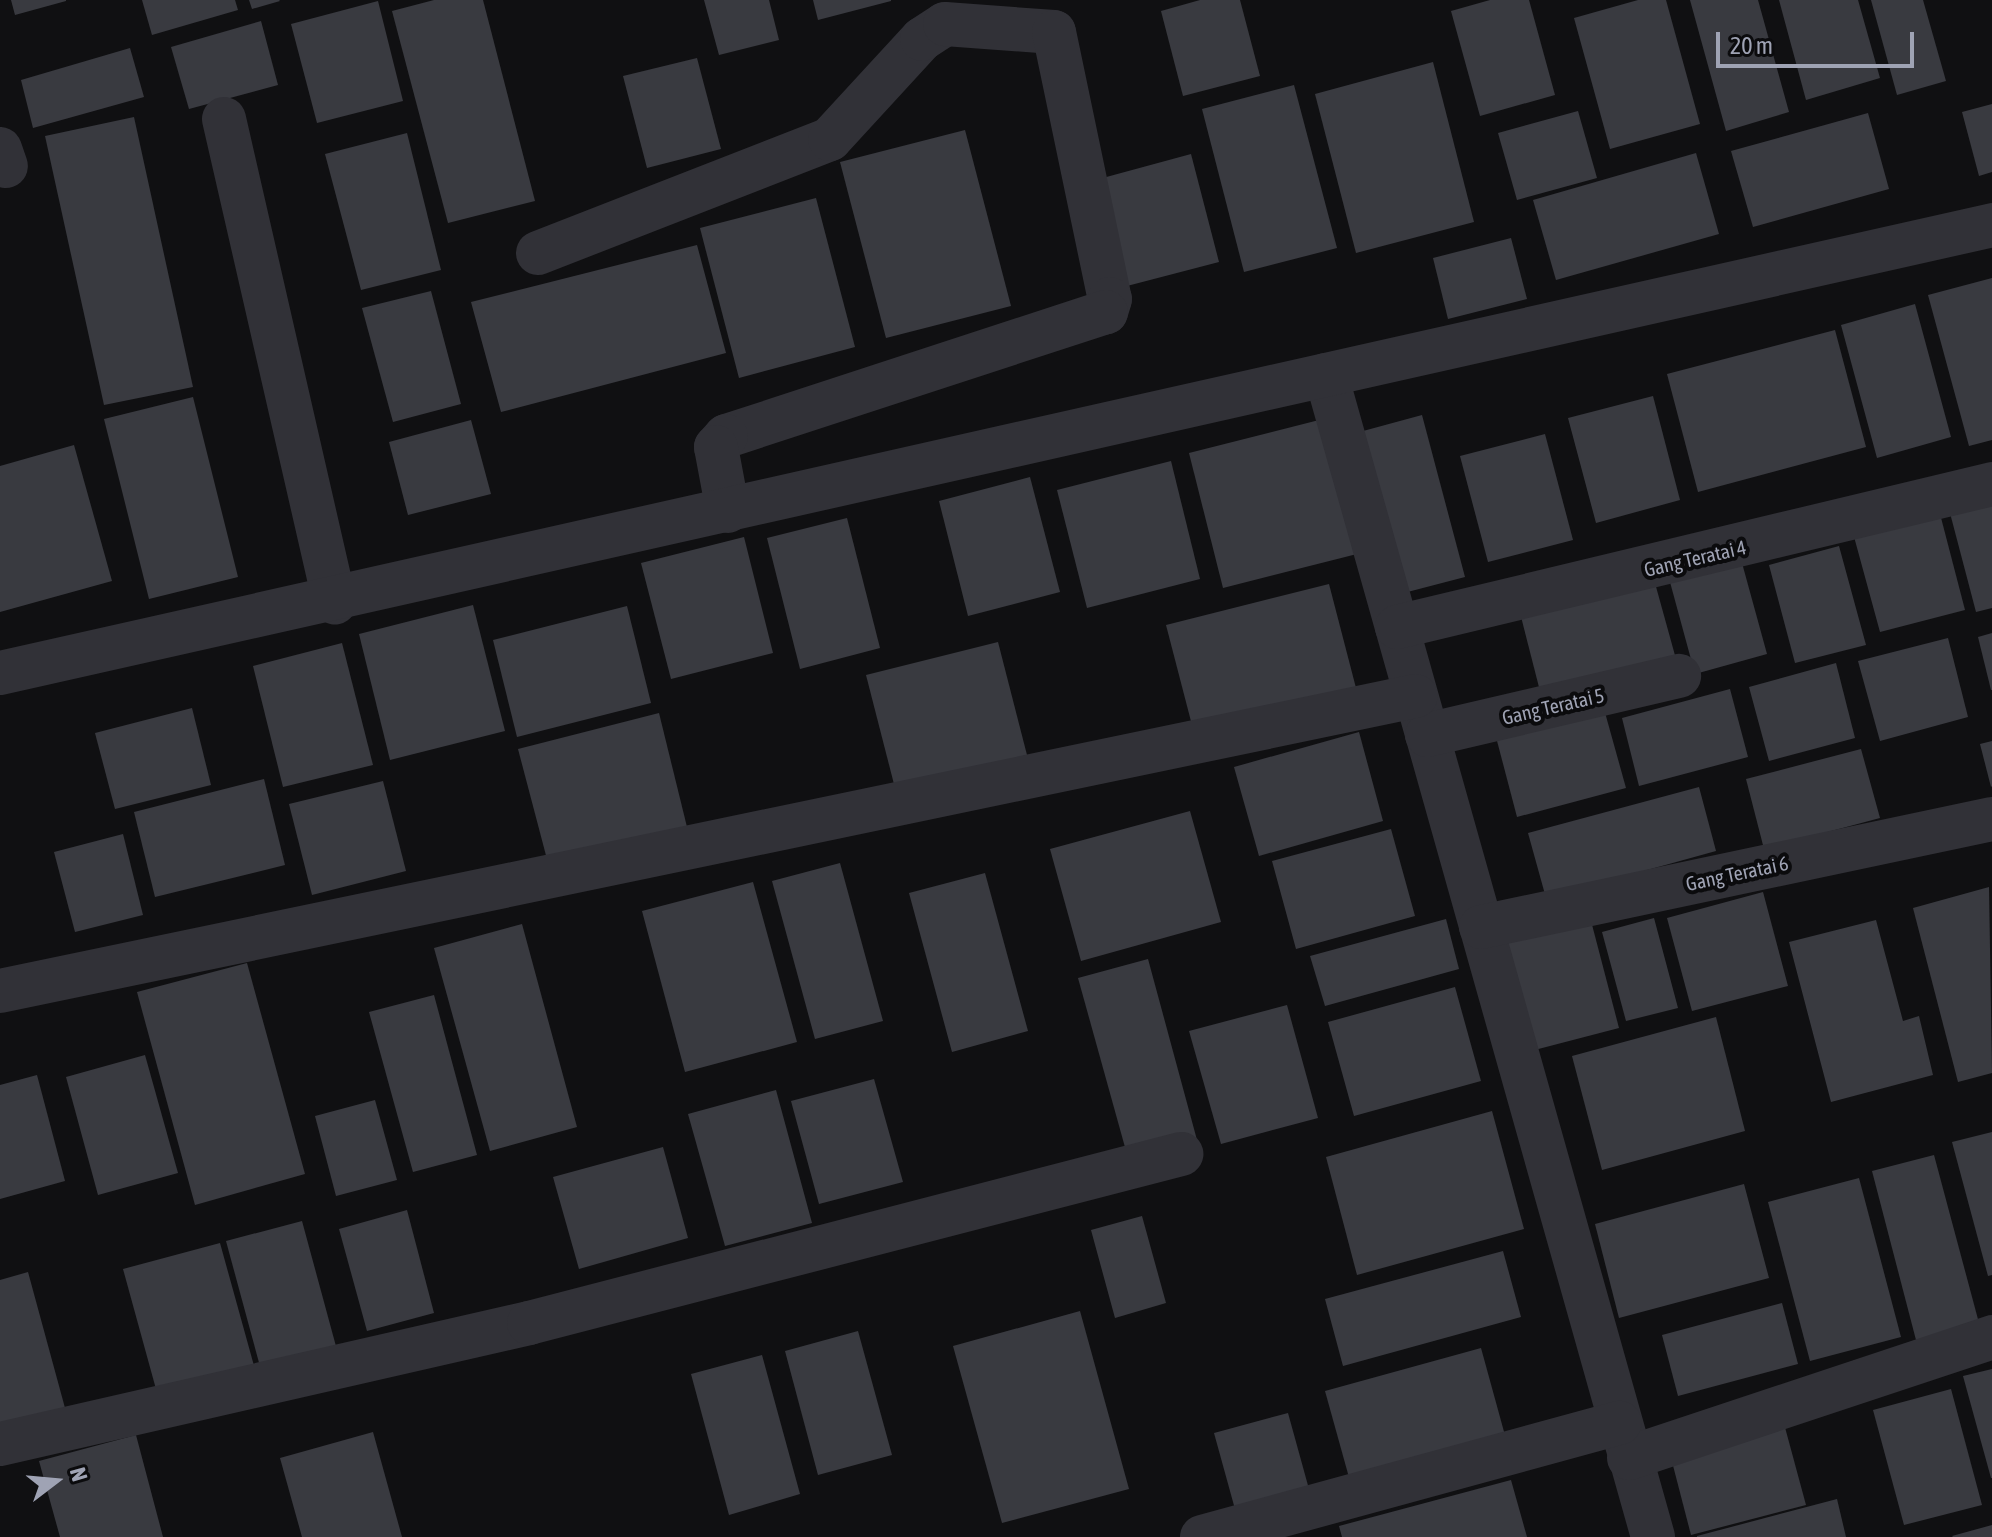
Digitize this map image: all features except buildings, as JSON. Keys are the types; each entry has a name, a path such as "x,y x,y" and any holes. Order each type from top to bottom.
{"street":[{"path":"538,253 830,139 922,39 945,24 1054,32 1110,299 1106,312 726,436 716,447 728,511"},
{"path":"224,119 335,602"},
{"path":"0,673 335,602 1992,225"},
{"path":"1326,375 1653,1537"},
{"name":"Gang Teratai 4","path":"1397,627 1992,484"},
{"name":"Gang Teratai 5","path":"0,991 1422,716 1679,676"},
{"name":"Gang Teratai 6","path":"1481,927 1992,819"},
{"path":"0,1444 529,1323 1181,1154"},
{"path":"1202,1537 1624,1441 1992,1337"}]}
